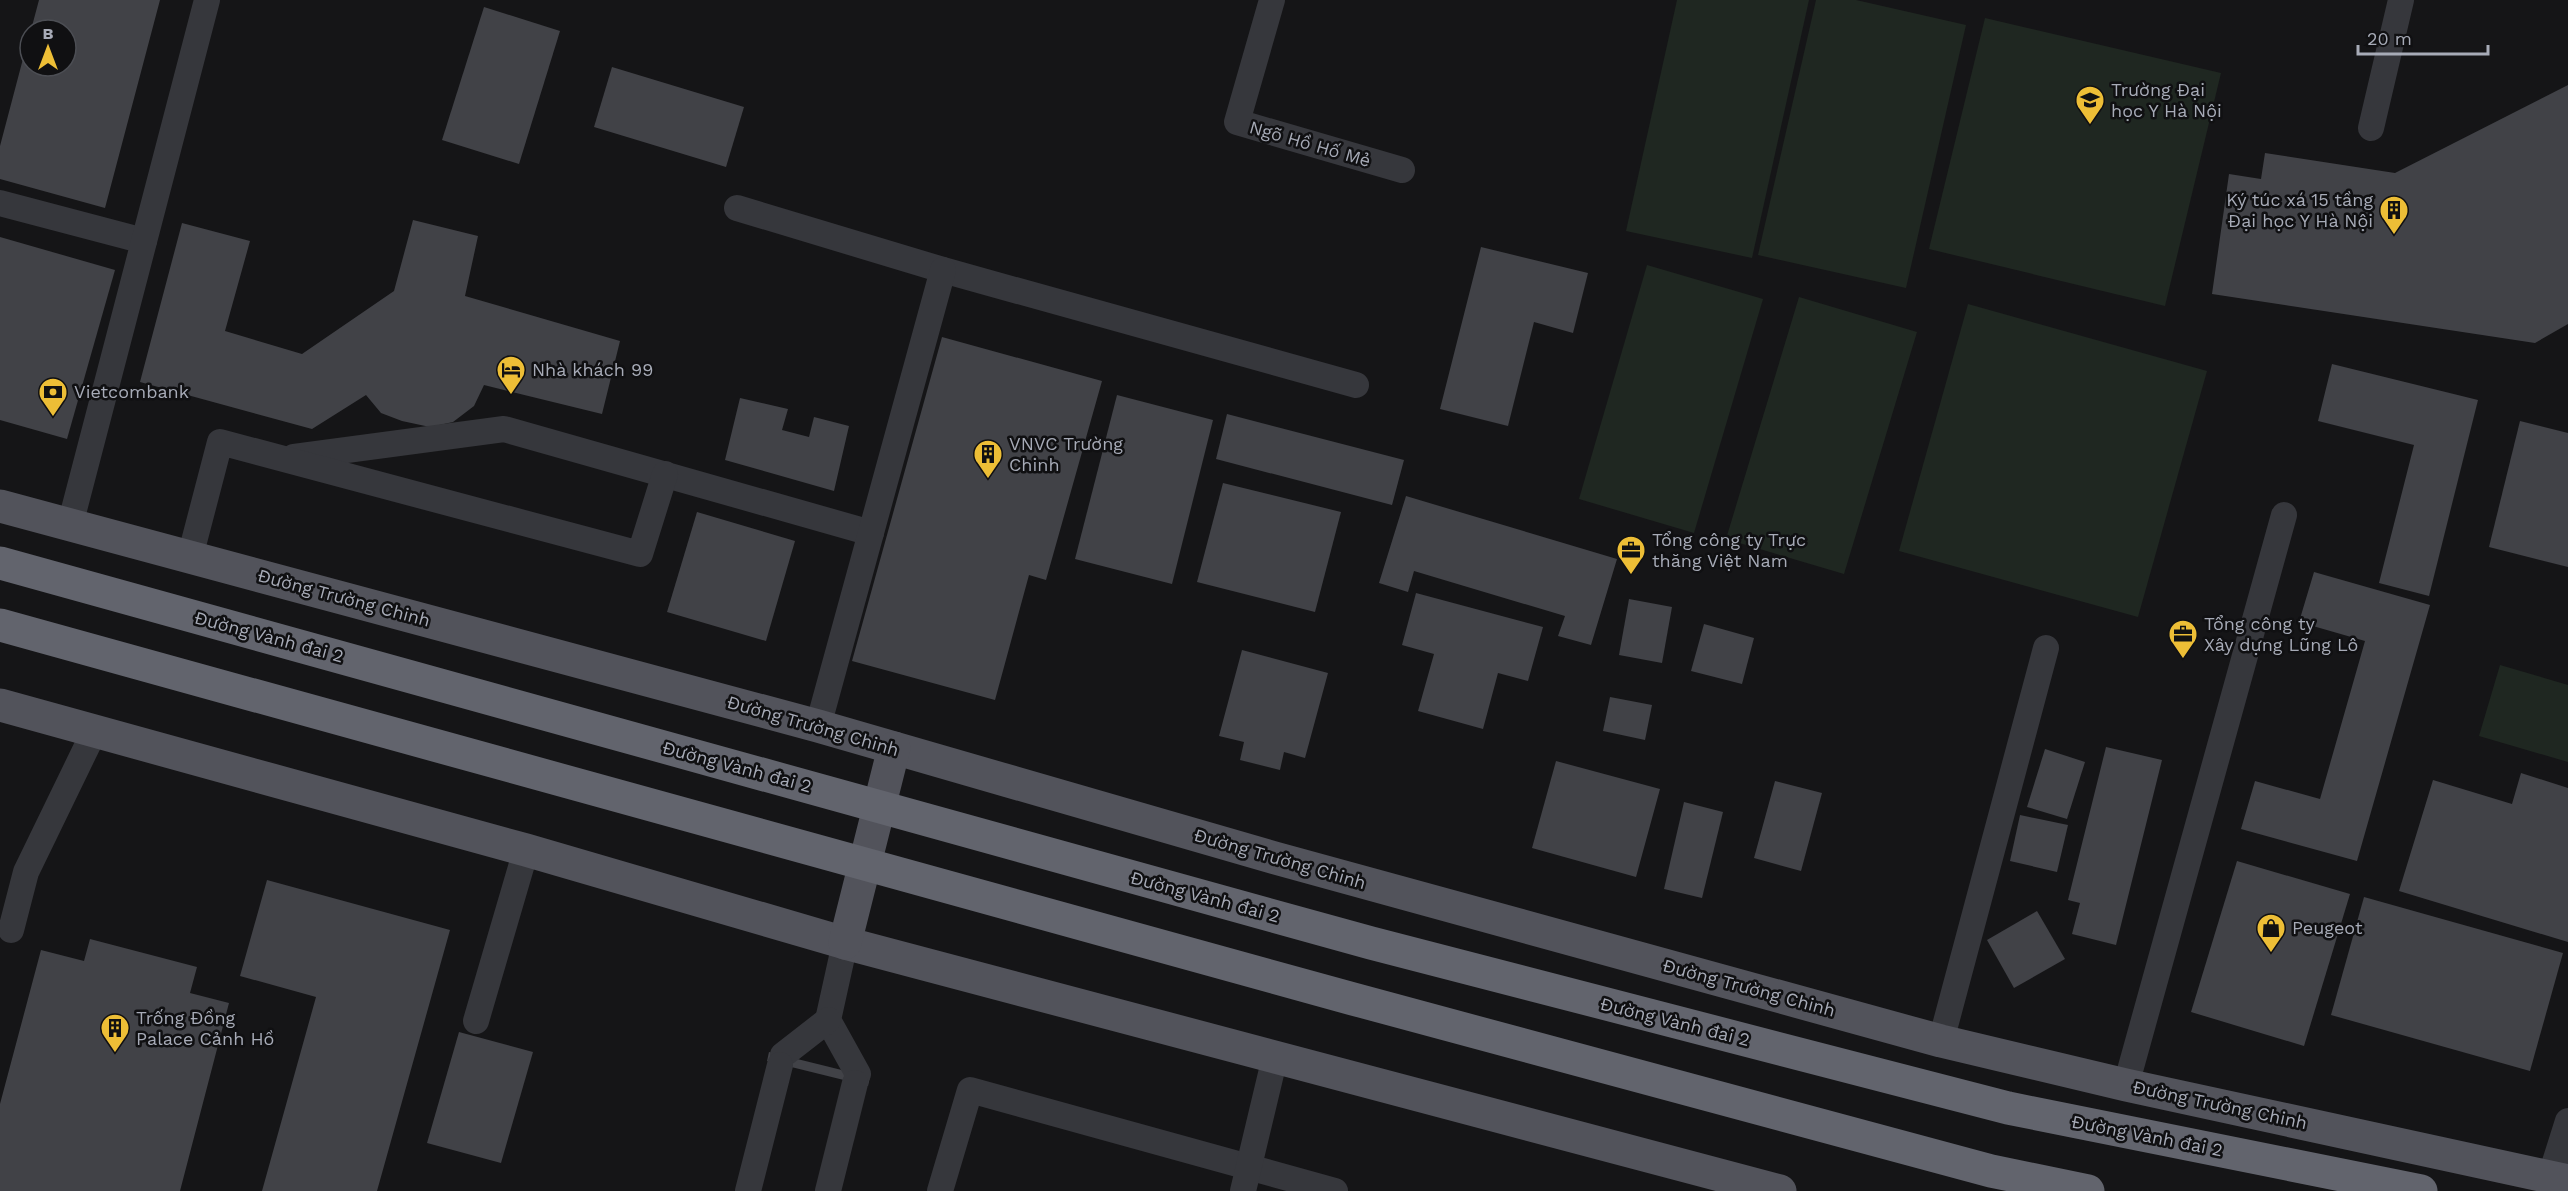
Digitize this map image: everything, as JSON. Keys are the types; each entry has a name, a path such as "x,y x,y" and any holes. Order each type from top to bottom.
{"highway":[{"name":"Đường Vành đai 2","path":"0,563 1383,946 2008,1108 2421,1191"},
{"path":"0,625 1364,1003 1991,1171 2088,1191"}],"main road":[{"name":"Đường Trường Chinh","path":"0,506 818,726 1275,858 1941,1041 2554,1183"},
{"path":"0,705 526,850 845,943 1780,1191"},
{"path":"845,943 894,748"}],"lane":[{"path":"70,525 207,0"},
{"name":"Ngõ Hồ Hố Mẻ","path":"1272,0 1237,122 1402,170"},
{"path":"2371,128 2401,0"},
{"path":"0,203 144,241"},
{"path":"737,208 943,270 1356,385"},
{"path":"818,726 943,270"},
{"path":"282,458 504,429 871,533"},
{"path":"190,556 220,442 640,554 665,474"},
{"path":"2126,1085 2284,515"},
{"path":"1941,1041 2046,648"},
{"path":"11,930 26,872 94,732"},
{"path":"476,1021 526,850"},
{"path":"748,1191 781,1060 828,1020 845,943"},
{"path":"828,1020 856,1079 828,1191"},
{"path":"1246,1179 1275,1057"},
{"path":"940,1191 970,1090 1246,1179 1335,1191"},
{"path":"2554,1183 2568,1120"}],"shaded area":[{"path":"1677,0 1809,0 1752,258 1626,231"},
{"path":"1816,0 1856,0 1966,25 1906,288 1758,255"},
{"path":"1985,18 2221,73 2165,306 1929,249"},
{"path":"1647,265 1763,299 1694,533 1579,499"},
{"path":"1799,297 1917,332 1844,574 1726,539"},
{"path":"1968,304 2207,371 2138,617 1899,551"},
{"path":"2500,665 2568,685 2568,762 2479,736"}],"building":[{"path":"39,0 160,0 105,208 0,179 0,146 18,78 78,78 78,18 34,18"},
{"path":"484,7 560,31 519,164 442,140"},
{"path":"612,67 744,107 726,167 594,127"},
{"name":"Ký túc xá 15 tầng Đại học Y Hà Nội","path":"2568,85 2568,324 2535,343 2212,294 2229,174 2261,179 2265,153 2395,173"},
{"path":"413,220 478,236 465,296 620,341 602,414 484,385 474,406 453,422 430,427 402,421 381,413 366,395 312,429 140,382 182,223 250,241 225,331 302,354 394,291"},
{"path":"0,237 115,270 67,439 0,420"},
{"path":"1481,247 1588,273 1573,333 1534,322 1508,426 1440,409"},
{"name":"VNVC Trường Chinh","path":"942,337 1102,381 1046,580 1029,575 995,700 852,661"},
{"path":"2332,364 2478,400 2429,596 2379,583 2414,445 2318,421"},
{"path":"1117,395 1213,420 1172,584 1075,559"},
{"path":"740,398 788,409 782,430 809,437 814,417 849,426 834,491 725,460"},
{"path":"1227,414 1404,460 1392,505 1216,459"},
{"path":"2520,421 2568,433 2568,567 2489,547"},
{"path":"1223,483 1341,512 1315,612 1197,582"},
{"path":"1406,496 1617,559 1591,645 1558,636 1565,616 1414,571 1408,592 1379,583"},
{"path":"697,512 795,541 766,641 667,612"},
{"path":"2314,572 2430,605 2357,861 2241,829 2255,781 2320,799 2365,641 2299,622"},
{"path":"1416,593 1543,627 1528,681 1498,673 1483,729 1418,711 1434,654 1402,645"},
{"path":"1629,599 1672,607 1662,663 1619,655"},
{"path":"1704,624 1754,638 1742,684 1691,671"},
{"path":"1242,650 1328,673 1305,758 1284,752 1280,770 1240,760 1244,742 1219,736"},
{"path":"1610,697 1652,705 1645,740 1603,731"},
{"path":"2106,747 2162,760 2116,945 2072,934 2080,903 2068,900"},
{"path":"2045,749 2085,762 2067,819 2027,807"},
{"path":"1556,761 1660,789 1636,877 1532,848"},
{"path":"2521,773 2568,788 2568,942 2399,891 2433,780 2512,804"},
{"path":"1775,781 1822,793 1801,871 1754,858"},
{"path":"1684,802 1723,812 1702,898 1664,889"},
{"path":"2020,815 2068,825 2057,872 2010,861"},
{"name":"Peugeot","path":"2237,861 2350,894 2304,1046 2191,1012"},
{"path":"267,880 450,930 377,1191 262,1191 316,997 240,976"},
{"path":"2364,897 2563,953 2530,1071 2331,1015"},
{"path":"2037,911 2065,959 2014,988 1987,940"},
{"name":"Trống Đồng Palace Cảnh Hồ","path":"90,939 197,967 190,993 229,1003 180,1191 0,1191 0,1104 41,950 84,961"},
{"path":"459,1032 533,1052 501,1163 427,1143"},
{"path":"769,1052 870,1077 868,1086 767,1061"}],"place":[{"name":"Trường Đại học Y Hà Nội","path":"2090,126"},
{"name":"Ký túc xá 15 tầng Đại học Y Hà Nội","path":"2394,236"},
{"name":"Nhà khách 99","path":"511,396"},
{"name":"Vietcombank","path":"53,418"},
{"name":"VNVC Trường Chinh","path":"988,480"},
{"name":"Tổng công ty Trực thăng Việt Nam","path":"1631,576"},
{"name":"Tổng công ty Xây dựng Lũng Lô","path":"2183,660"},
{"name":"Peugeot","path":"2271,954"},
{"name":"Trống Đồng Palace Cảnh Hồ","path":"115,1054"}]}
